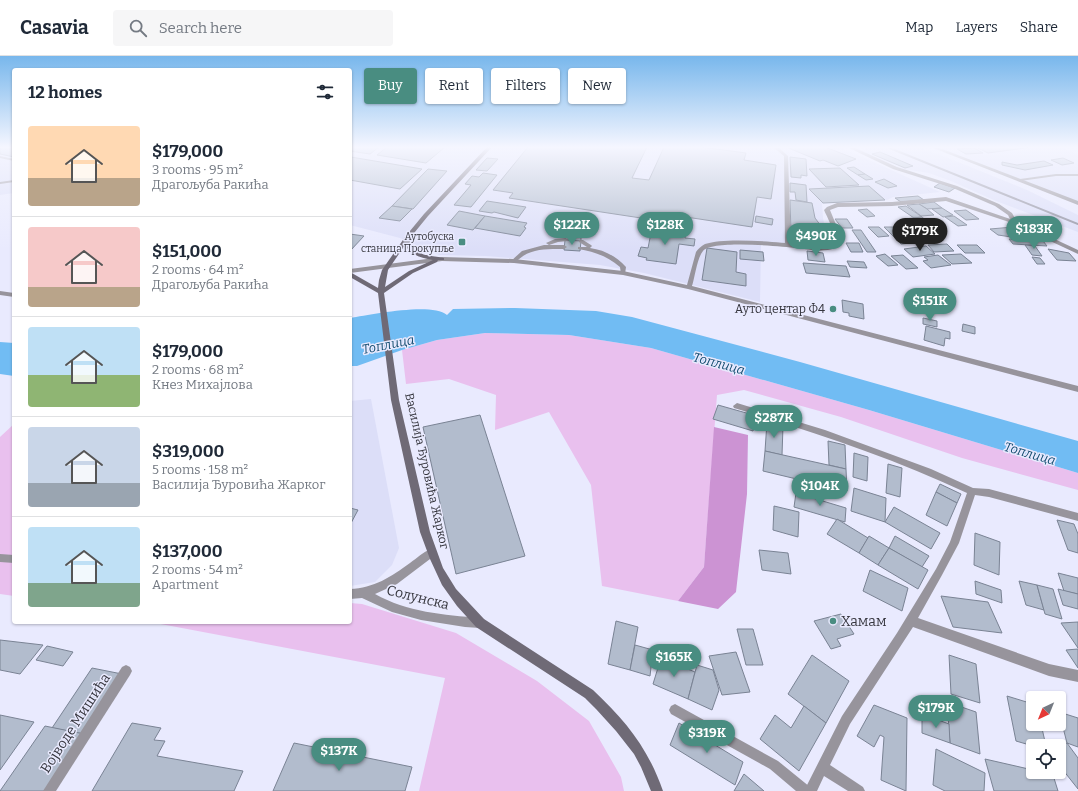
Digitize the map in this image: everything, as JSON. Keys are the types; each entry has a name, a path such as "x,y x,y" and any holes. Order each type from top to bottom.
{"main road":[{"name":"Василија Ђуровића Жарког","path":"458,181 407,238 388,265 382,280 381,294 395,400 415,492 431,553 442,578 452,592 480,624 589,694 620,724 645,760 658,791"},
{"path":"407,238 410,248 416,253 426,257 442,259"},
{"path":"352,275 381,294 411,272 434,261"}],"street":[{"path":"0,184 12,181"},
{"path":"787,181 788,245"},
{"path":"937,181 955,187 997,205 1010,214 1014,222"},
{"path":"1023,181 1078,203"},
{"path":"689,287 700,250 706,245 727,242 788,245 821,249 834,247 836,238 827,210 837,206 892,204 946,199 1014,222 1078,252"},
{"path":"514,261 523,254 540,246 550,243 565,244 540,246"},
{"path":"594,250 589,246 580,245 613,259 623,267 623,273"},
{"path":"352,271 442,259 514,261 623,273 689,287 1078,389"},
{"path":"0,293 12,295"},
{"path":"737,406 852,443 928,472 972,491 989,493 1078,517"},
{"path":"810,791 846,720 911,621 954,543 972,491"},
{"path":"365,594 391,581 431,553"},
{"path":"0,558 12,559"},
{"name":"Солунска","path":"352,594 365,594 380,603 407,612 480,624"},
{"path":"911,621 1049,670 1078,676"},
{"name":"Војводе Мишића","path":"49,791 126,671"},
{"path":"675,710 774,765 806,791"},
{"path":"823,768 859,791"}],"shaded area":[{"path":"0,181 12,181 12,193 0,195"},
{"path":"352,181 916,181 940,192 893,197 887,200 822,204 826,233 824,242 761,244 760,302 644,273 600,265 486,256 439,255 400,238 352,226"},
{"path":"952,181 1006,181 1078,215 1078,232 996,201"},
{"path":"1022,181 1078,181 1078,202"},
{"path":"485,333 569,335 651,348 869,410 1078,473 1078,490 962,458 841,417 744,390 717,395 704,567 678,601 602,586 591,485 549,412 495,430 496,395 449,379 406,384 402,350 437,340"},
{"path":"371,399 399,548 392,565 375,582 352,586 352,401"},
{"path":"12,426 12,596 0,594 0,437"},
{"path":"714,427 748,435 747,494 736,592 718,609 678,601 704,567"},
{"path":"352,603 362,604 456,633 537,681 589,721 621,777 624,791 419,791 445,678 161,624 352,624"}],"water":[{"name":"Топлица","path":"515,308 596,311 632,317 800,362 1078,441 1078,473 869,410 651,348 569,335 485,333 437,340 402,350 357,366 352,366 352,318 415,309 439,311 447,315 453,309"},
{"path":"0,342 12,343 12,376 0,374"}],"building":[{"path":"357,181 408,181 400,189"},
{"path":"416,181 438,181 413,209 392,206"},
{"path":"467,181 492,181 471,207 454,205 471,185 465,184"},
{"path":"500,181 774,181 771,199 757,197 752,227 686,217 684,223 674,221 674,223 509,198 513,193 493,190"},
{"path":"821,181 855,181 859,185 826,187"},
{"path":"888,181 897,186 888,188 875,182"},
{"path":"790,183 806,185 807,202 796,200 795,192 790,192"},
{"path":"940,183 955,188 949,192 934,187"},
{"path":"869,186 885,200 823,203 809,189"},
{"path":"918,196 924,200 901,202 895,198"},
{"path":"790,200 812,203 815,218 824,230 825,238 791,233"},
{"path":"487,201 526,207 518,218 494,212 479,211"},
{"path":"934,202 942,208 927,209 919,204"},
{"path":"919,204 934,215 921,216 907,205"},
{"path":"392,206 412,209 400,221 379,218"},
{"path":"906,206 922,217 914,218 898,207"},
{"path":"942,208 953,215 943,217 932,209"},
{"path":"867,209 875,216 867,217 858,210"},
{"path":"966,210 979,219 966,220 954,211"},
{"path":"459,211 485,216 473,230 447,225"},
{"path":"485,216 527,223 524,227 526,228 520,236 475,228"},
{"path":"756,216 773,219 772,225 755,222"},
{"path":"954,216 967,225 958,226 945,217"},
{"path":"922,217 928,222 909,224 904,219"},
{"path":"835,219 847,219 853,228 842,228"},
{"path":"928,222 934,226 924,227 918,223"},
{"path":"868,227 879,227 889,236 878,237"},
{"path":"884,227 898,227 904,232 900,232 911,243 901,244"},
{"path":"1013,227 1021,234 1013,234 1018,238 998,235 990,229"},
{"path":"652,228 686,232 685,238 695,239 694,246 679,244 676,264 646,260 647,258 638,256 641,247 648,248"},
{"path":"852,230 861,230 876,252 867,252"},
{"path":"566,232 581,233 581,241 565,240"},
{"path":"352,234 364,236 352,249"},
{"path":"1009,239 1043,241 1047,246 1013,244"},
{"path":"565,240 581,241 580,251 564,250"},
{"path":"846,243 859,243 863,252 851,252"},
{"path":"947,244 954,251 934,252 928,245"},
{"path":"957,245 977,245 985,253 965,253"},
{"path":"1025,245 1035,246 1042,256 1032,255"},
{"path":"926,246 935,254 913,257 904,249"},
{"path":"707,248 737,252 736,272 746,274 746,286 702,280"},
{"path":"1048,249 1069,253 1076,261 1057,260"},
{"path":"740,250 763,252 764,261 740,259"},
{"path":"807,251 823,253 825,262 808,260"},
{"path":"885,254 898,265 888,266 876,256"},
{"path":"961,254 972,263 952,264 942,255"},
{"path":"903,255 918,268 906,269 891,256"},
{"path":"938,255 951,265 931,268 923,261 928,260 924,257"},
{"path":"1032,257 1040,258 1045,264 1037,264"},
{"path":"847,261 864,262 867,268 850,267"},
{"path":"803,263 846,266 850,277 806,273"},
{"path":"842,300 863,304 864,319 849,316 849,313 843,312"},
{"path":"923,318 937,321 937,327 923,324"},
{"path":"963,324 975,327 975,334 962,331"},
{"path":"926,326 950,332 950,339 945,338 944,346 924,340"},
{"path":"718,405 757,416 753,431 713,419"},
{"path":"480,415 525,556 456,574 423,427"},
{"path":"767,422 783,426 782,455 765,451"},
{"path":"828,441 845,445 846,469 829,465"},
{"path":"765,451 846,469 847,491 763,471"},
{"path":"854,453 868,457 867,481 853,477"},
{"path":"888,464 902,468 900,497 886,493"},
{"path":"940,484 961,494 957,503 936,492"},
{"path":"854,488 886,498 885,522 851,511"},
{"path":"936,492 957,503 947,526 926,515"},
{"path":"796,493 846,508 845,522 794,507"},
{"path":"774,506 799,512 798,537 773,530"},
{"path":"894,507 940,533 931,549 885,522"},
{"path":"352,508 358,510 352,521"},
{"path":"837,519 868,538 859,553 827,534"},
{"path":"1057,520 1074,524 1078,534 1078,553 1068,550"},
{"path":"975,533 1000,542 999,575 974,565"},
{"path":"869,536 889,548 878,565 859,553"},
{"path":"895,536 929,556 922,567 889,548"},
{"path":"889,548 928,570 918,589 878,565"},
{"path":"759,550 788,553 791,574 762,570"},
{"path":"870,570 908,588 902,611 863,591"},
{"path":"1058,573 1078,578 1078,594 1064,591"},
{"path":"975,581 1001,590 1002,603 976,594"},
{"path":"1019,581 1037,585 1044,610 1026,605"},
{"path":"1037,585 1053,589 1062,619 1045,614"},
{"path":"1058,589 1078,594 1078,609 1063,605"},
{"path":"941,596 988,602 1002,633 953,627"},
{"path":"841,614 854,634 837,639 841,646 831,649 814,621"},
{"path":"616,621 638,627 630,670 608,664"},
{"path":"1078,622 1078,648 1061,623"},
{"path":"737,629 753,629 763,665 746,665"},
{"path":"0,640 43,645 20,674 0,670"},
{"path":"635,645 653,650 650,676 630,670"},
{"path":"47,646 73,652 63,666 36,660"},
{"path":"1078,649 1078,668 1066,650"},
{"path":"736,652 750,692 722,695 709,656"},
{"path":"812,655 849,681 826,723 788,694"},
{"path":"949,655 976,664 980,703 951,694"},
{"path":"661,658 695,672 688,699 653,684"},
{"path":"697,665 713,670 719,690 712,710 688,699"},
{"path":"92,668 122,674 84,734 52,728"},
{"path":"1007,696 1026,702 1026,731 1043,731 1044,739 1026,739 1026,744 1016,741"},
{"path":"947,702 976,712 980,754 950,743"},
{"path":"874,705 907,718 906,791 881,780 884,737 880,735 874,747 857,736"},
{"path":"804,706 826,723 799,771 760,739 775,715 791,728"},
{"path":"922,714 949,724 950,743 922,733"},
{"path":"1066,714 1078,718 1078,747 1067,743 1064,731 1066,731"},
{"path":"0,715 34,722 0,770"},
{"path":"132,723 161,728 154,740 165,741 157,756 243,771 234,791 92,791"},
{"path":"679,723 743,762 735,785 670,745"},
{"path":"45,726 84,734 47,791 0,791"},
{"path":"294,743 412,767 405,791 273,791"},
{"path":"1066,743 1078,758 1078,789 1066,774"},
{"path":"936,749 985,773 984,791 945,791 933,785"},
{"path":"985,759 1026,768 1026,779 1054,779 1058,791 994,791"},
{"path":"744,774 764,791 734,791"}],"railway":[{"path":"972,181 1078,224"}],"place":[{"name":"Аутобуска станица Прокупље","path":"462,242"},
{"name":"Ауто центар Ф4","path":"833,309"},
{"name":"Хамам","path":"833,621"}]}
